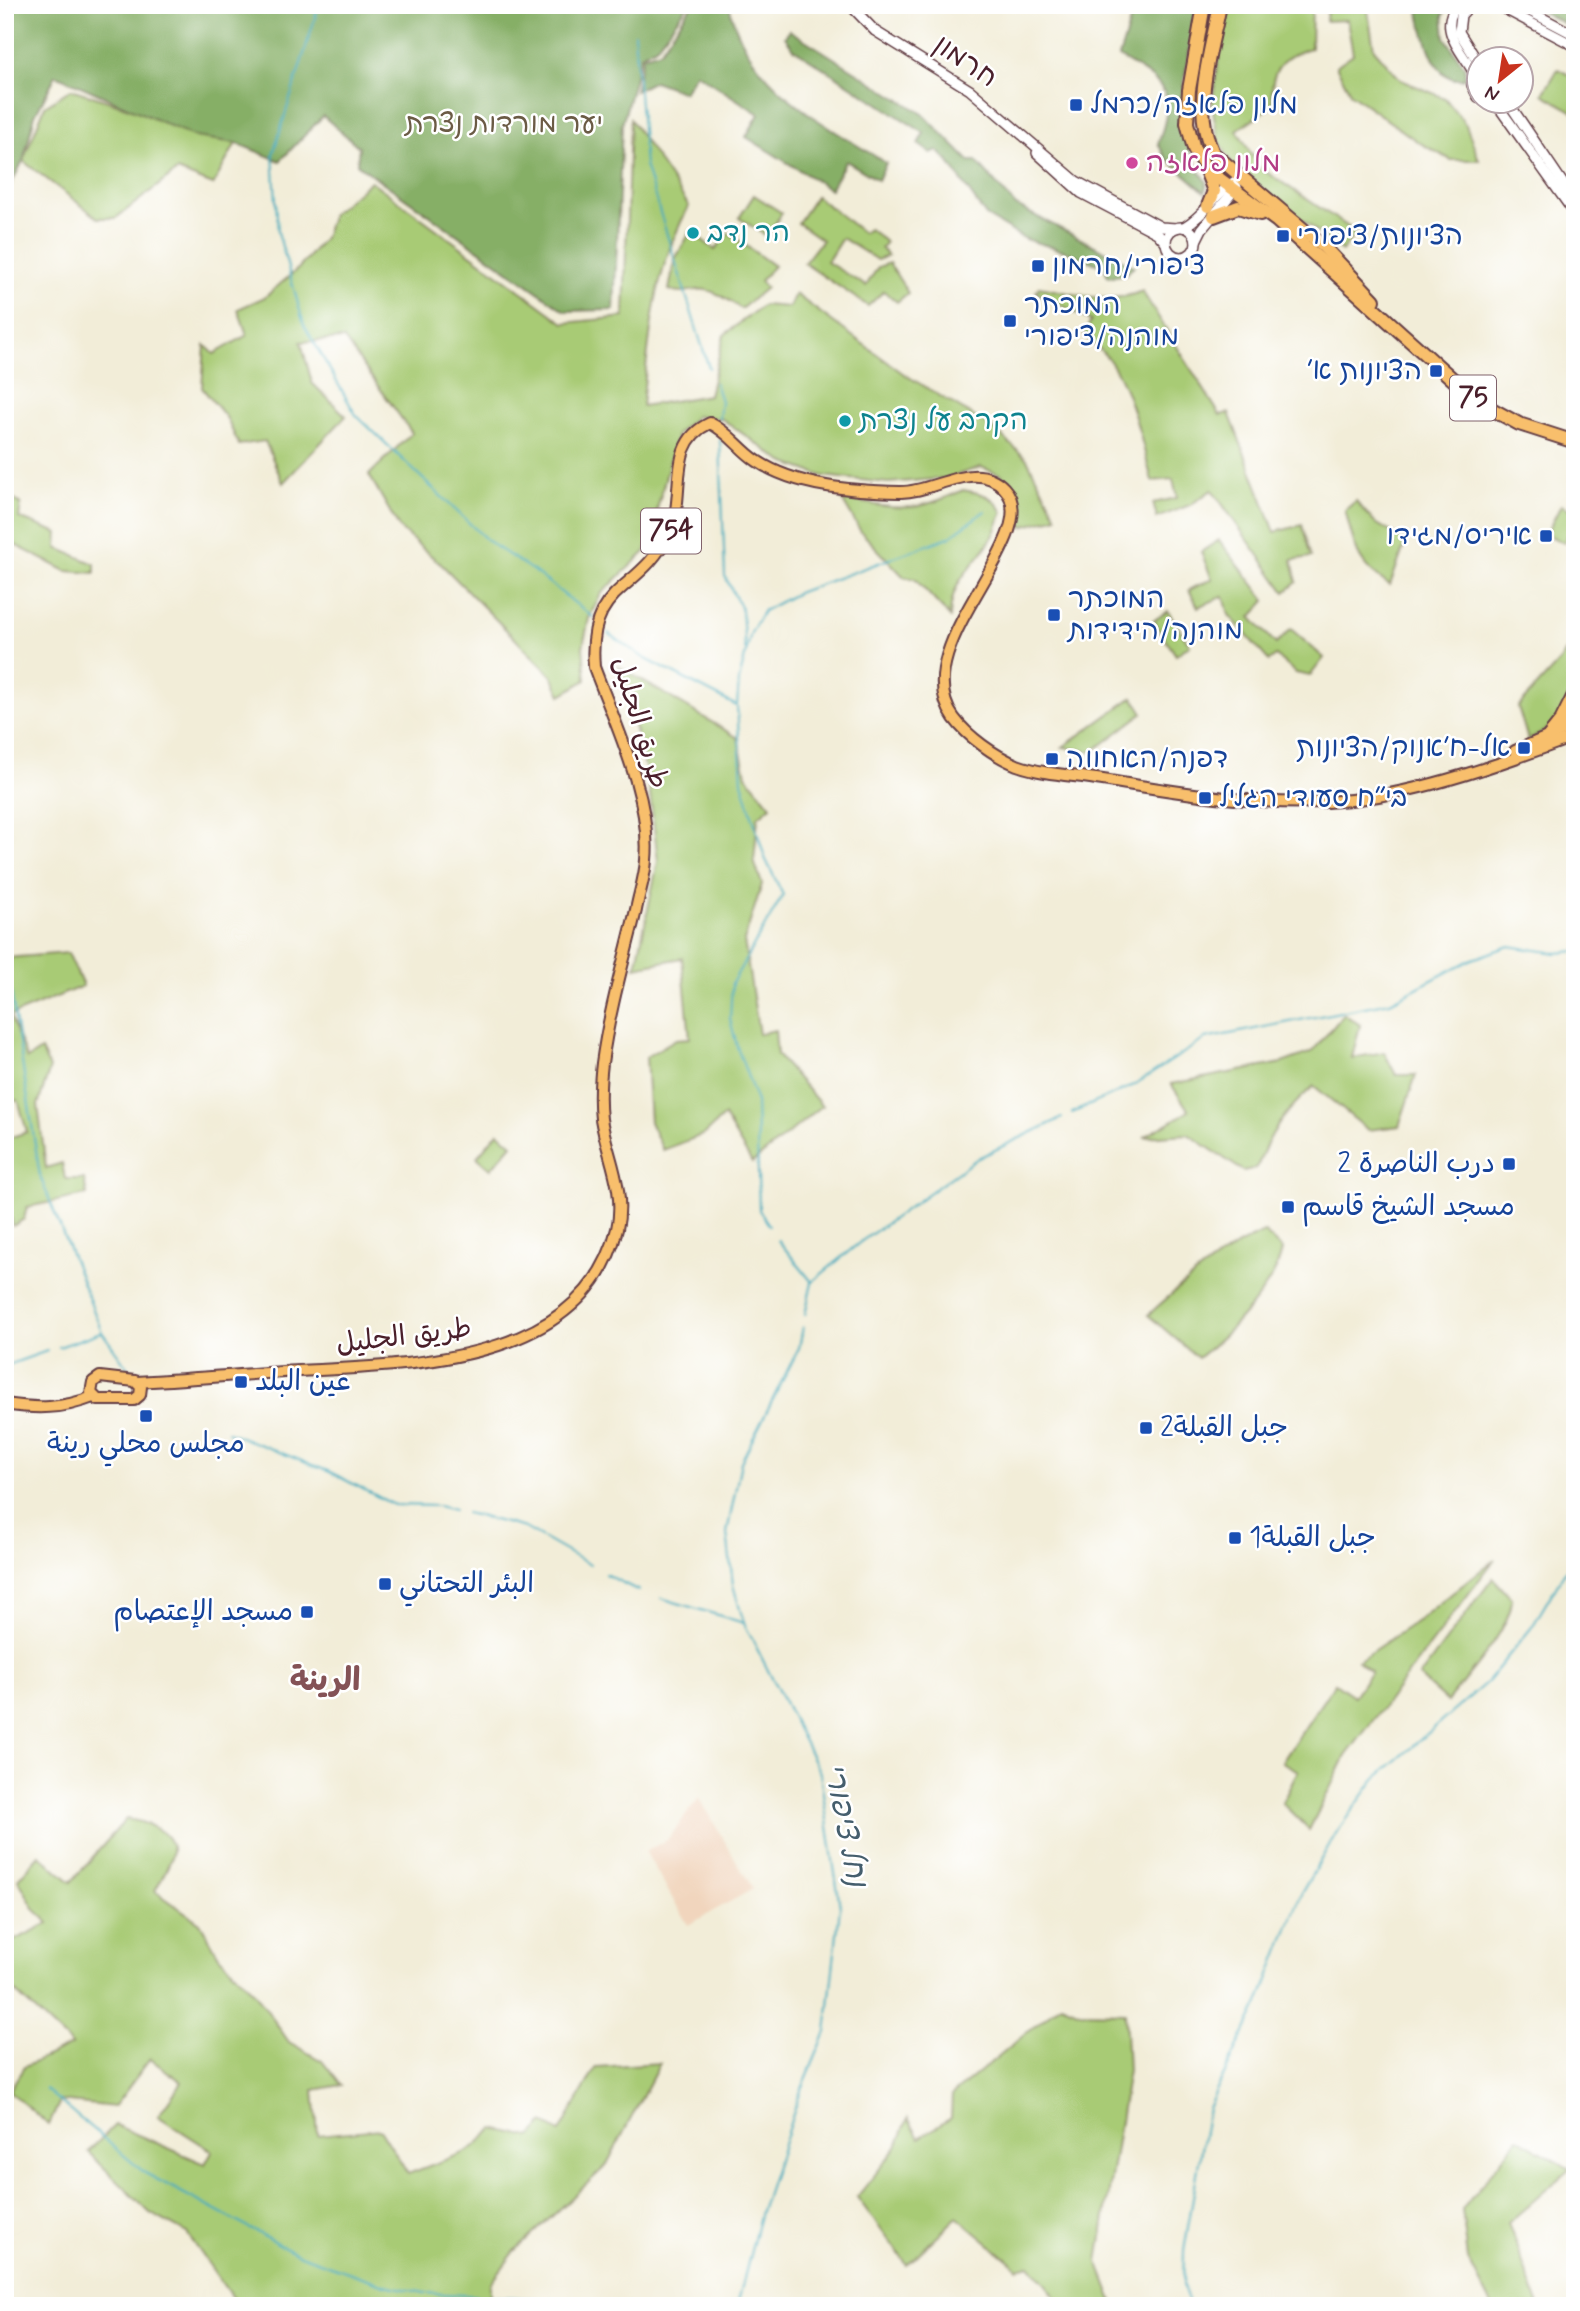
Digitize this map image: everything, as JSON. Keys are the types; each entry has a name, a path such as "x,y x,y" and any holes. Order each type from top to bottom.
{"highway":[{"name":"75","path":"1204,5 1189,90 1187,122 1194,149 1206,169 1272,218 1487,408 1519,424 1575,442"},
{"name":"75","path":"1220,5 1204,93 1203,121 1213,153 1240,178 1287,214 1347,269 1392,322"},
{"path":"1206,169 1214,191 1211,211 1238,207 1272,218"},
{"path":"1574,729 1570,711 1575,694"},
{"path":"1549,736 1561,721 1575,694"}],"main road":[{"name":"طريق الجليل","path":"92,1393 105,1401 134,1400 139,1387 164,1380 434,1361 502,1345 547,1323 576,1299 608,1254 618,1225 619,1206 611,1156 601,1118 602,1063 647,859 640,791 594,667 596,620 604,603 652,562 671,531 683,447 697,429 710,423 721,428 760,463 809,481 904,492 960,477 982,476 997,481 1006,489 1013,500 1014,515 1009,536 975,592 951,646 944,688 947,706 957,722 977,740 1017,765 1119,783 1235,798 1322,802 1391,792 1453,777 1491,764"},
{"name":"754","path":"1491,764 1549,736 1574,729"},
{"name":"754","path":"1491,764 1574,729"},
{"path":"5,1402 38,1404 68,1401 92,1393 100,1377 139,1387"}],"street":[{"name":"חרמון","path":"850,5 875,31 954,78 1085,187 1161,227 1180,228"},
{"path":"1457,5 1450,20 1449,32 1464,56"},
{"path":"1468,46 1459,32 1461,15 1471,5"},
{"path":"1497,5 1575,46"},
{"path":"1518,5 1575,35"},
{"path":"1504,116 1575,214"},
{"path":"1517,116 1575,201"},
{"name":"חרמון","path":"1020,133 1045,163 1072,187 1157,233 1166,243"},
{"path":"1211,211 1169,234 1166,243 1172,254 1184,257 1192,253 1211,211 1240,178"},
{"path":"1180,228 1192,232 1196,241"}],"shaded area":[{"path":"699,1798 753,1889 688,1925 645,1851 667,1840"}],"green space":[{"name":"יער מורדות נצרת","path":"15,5 688,5 656,47 641,55 622,125 614,310 565,311 357,164 359,147 323,116 280,161 236,143 195,137 56,75 35,115 23,161 5,196 5,12"},
{"path":"692,5 729,5 738,33 769,80 813,116 886,163 878,180 846,161 830,189 746,137 759,114 696,73 684,92 654,81 635,91 643,56 660,51"},
{"path":"1135,5 1199,5 1185,74 1183,117 1186,139 1207,182 1205,192 1166,158 1158,144 1167,111 1163,90 1148,75 1119,57"},
{"path":"1226,5 1312,5 1311,48 1284,61 1272,84 1273,105 1237,130 1259,167 1356,232 1342,251 1233,166 1218,139 1212,105"},
{"path":"1327,5 1367,5 1374,49 1401,80 1445,98 1466,125 1479,160 1451,160 1418,142 1351,94 1336,66 1353,54 1347,20 1326,21"},
{"path":"1417,5 1450,5 1443,15 1445,37 1464,66 1464,78 1454,79 1445,74 1437,65 1426,41"},
{"path":"1528,5 1575,5 1575,29"},
{"path":"789,30 923,114 969,161 976,161 1016,206 1134,266 1126,274 1108,277 1104,267 1025,239 986,216 948,161 937,150 931,153 918,144 924,133 794,49 785,37"},
{"path":"1558,69 1575,78 1575,113 1543,94"},
{"path":"71,89 236,143 213,185 177,171 116,218 98,218 23,161 45,106"},
{"path":"630,119 689,206 660,279 642,406 709,395 724,335 763,305 789,307 795,294 904,374 993,428 1027,459 1057,517 1022,527 1015,493 1002,475 981,467 947,478 888,483 823,476 783,462 722,419 696,416 677,434 646,551 601,594 589,618 583,647 586,680 561,695 552,676 443,566 400,529 369,475 412,433 344,339 301,342 312,383 346,416 283,483 265,441 239,445 226,417 202,388 205,345 214,354 247,335 238,309 265,297 300,267 324,238 332,214 371,181 564,323 624,317"},
{"path":"754,195 782,213 767,236 739,218"},
{"path":"816,196 863,233 869,229 886,242 881,248 888,256 877,260 842,238 827,262 866,286 878,267 889,263 908,293 897,302 884,291 868,306 804,263 822,240 798,223"},
{"path":"691,231 715,250 728,233 774,266 760,281 766,288 741,309 726,298 707,290 669,290 675,259"},
{"path":"1039,287 1104,298 1117,298 1142,291 1220,415 1229,413 1275,532 1302,525 1311,557 1292,560 1297,582 1285,592 1212,490 1190,505 1157,518 1153,503 1177,498 1173,479 1152,481 1135,416 1123,384 1107,357 1084,334 1091,321 1036,292"},
{"path":"963,490 986,496 1003,512 994,535 954,592 950,617 915,579 904,577 861,532 841,498 903,508 930,503"},
{"path":"5,494 21,504 19,518 58,533 57,548 95,564 95,573 66,571 5,540"},
{"path":"1356,501 1374,522 1406,541 1390,585 1378,578 1358,554 1345,510"},
{"path":"1561,505 1575,512 1575,522 1564,543 1546,534"},
{"path":"1219,540 1266,601 1251,617 1276,644 1291,629 1324,658 1310,676 1296,673 1276,656 1269,661 1229,615 1224,596 1198,607 1189,590 1212,579 1201,552"},
{"path":"1168,611 1190,645 1176,655 1153,621"},
{"path":"1575,637 1574,686 1566,710 1545,731 1528,740 1518,707 1560,661"},
{"path":"618,666 738,738 746,775 771,806 758,817 754,861 762,884 744,941 759,1034 775,1030 777,1055 822,1106 752,1163 724,1116 705,1134 663,1150 650,1122 646,1057 676,1039 690,1038 682,958 636,967 658,861 648,778"},
{"path":"1133,697 1143,713 1092,752 1063,747"},
{"path":"68,953 83,986 10,1016 27,1059 41,1050 50,1068 38,1105 46,1168 62,1163 65,1179 84,1179 87,1195 27,1207 24,1219 13,1226 5,1188 5,1139 27,1132 18,1100 5,1104 5,958"},
{"path":"1344,1014 1360,1025 1352,1058 1384,1052 1396,1075 1416,1075 1399,1126 1368,1130 1314,1086 1280,1123 1257,1168 1243,1171 1188,1134 1144,1137 1189,1111 1171,1084 1282,1063 1312,1052"},
{"path":"498,1132 512,1144 491,1169 477,1157"},
{"path":"1264,1232 1282,1249 1271,1278 1249,1309 1198,1358 1148,1315 1217,1258"},
{"path":"1495,1559 1346,1756 1309,1830 1282,1803 1298,1771 1282,1762 1335,1683 1354,1696 1371,1671 1358,1661 1420,1619"},
{"path":"1493,1578 1512,1599 1509,1612 1496,1639 1447,1702 1419,1677"},
{"path":"126,1819 141,1822 163,1833 172,1846 169,1863 155,1891 200,1923 219,1956 255,1993 289,2042 322,2061 341,2085 314,2090 318,2135 380,2129 408,2174 469,2151 494,2129 531,2137 544,2123 560,2132 596,2067 660,2063 606,2166 515,2251 490,2284 490,2306 238,2306 187,2233 150,2213 88,2152 115,2125 205,2164 212,2151 158,2116 182,2082 150,2059 114,2107 60,2101 49,2125 9,2091 24,2067 72,2045 5,1982 5,1945 49,1923 35,1910 18,1879 39,1855 71,1882"},
{"path":"1061,2004 1080,2012 1125,2013 1128,2070 1098,2262 1115,2306 1063,2306 1030,2265 1018,2268 957,2217 907,2265 857,2197 897,2147 908,2118 919,2138 951,2118 952,2095"},
{"path":"1518,2138 1570,2169 1508,2223 1539,2306 1492,2306 1468,2259 1462,2210"}],"waterway":[{"path":"319,5 273,154 278,232 304,325 356,415 489,542 535,572 594,618"},
{"path":"634,33 645,165 709,368"},
{"path":"715,383 721,401 719,418"},
{"path":"720,440 725,576 742,611 745,649"},
{"path":"769,1225 759,1210 756,1099 730,1019 732,983 783,895 765,858 742,782 737,706 739,680 751,633 763,611 797,593 949,537 985,511"},
{"path":"608,633 644,658 737,706"},
{"path":"1072,1113 1134,1085 1205,1039 1390,1002 1470,960 1509,946 1557,953 1575,951"},
{"path":"5,954 40,1176 102,1332 130,1371 142,1378"},
{"path":"805,1315 812,1282 859,1243 978,1158 1062,1118"},
{"path":"778,1240 812,1282"},
{"name":"נחל ציפורי","path":"737,2306 761,2211 799,2096 826,2032 840,1907 820,1773 744,1623 733,1585 727,1533 741,1462 799,1348 803,1327"},
{"path":"59,1347 101,1332"},
{"path":"5,1366 47,1351"},
{"path":"228,1432 330,1472 394,1505 438,1506 454,1510"},
{"path":"466,1513 525,1528 590,1565"},
{"path":"1190,2306 1183,2286 1184,2251 1208,2108 1259,2003 1302,1892 1338,1830 1375,1779 1487,1682 1532,1627 1564,1573 1575,1563"},
{"path":"605,1574 639,1591"},
{"path":"661,1598 744,1623"},
{"path":"45,2089 145,2173 300,2255 385,2285 425,2293 578,2301 595,2306"}],"place":[{"name":"מלון פלאזה/כרמל","path":"1076,105"},
{"name":"מלון פלאזה","path":"1132,163"},
{"name":"הר נדב","path":"693,233"},
{"name":"הציונות/ציפורי","path":"1283,236"},
{"name":"ציפורי/חרמון","path":"1038,266"},
{"name":"המוכתר מוהנה/ציפורי","path":"1010,321"},
{"name":"הציונות א׳","path":"1436,371"},
{"name":"הקרב על נצרת","path":"845,421"},
{"name":"איריס/מגידו","path":"1546,536"},
{"name":"המוכתר מוהנה/הידידות","path":"1054,615"},
{"name":"אל-ח׳אנוק/הציונות","path":"1524,748"},
{"name":"דפנה/האחווה","path":"1052,759"},
{"name":"בי״ח סעודי הגליל","path":"1205,798"},
{"name":"درب الناصرة 2","path":"1509,1164"},
{"name":"مسجد الشيخ قاسم","path":"1288,1207"},
{"name":"عين البلد","path":"241,1382"},
{"name":"مجلس محلي رينة","path":"146,1416"},
{"name":"جبل القبلة2","path":"1146,1428"},
{"name":"جبل القبلة1","path":"1235,1538"},
{"name":"البئر التحتاني","path":"385,1584"},
{"name":"مسجد الإعتصام","path":"307,1612"}],"district":[{"name":"الرينة","path":"325,1681"}]}
